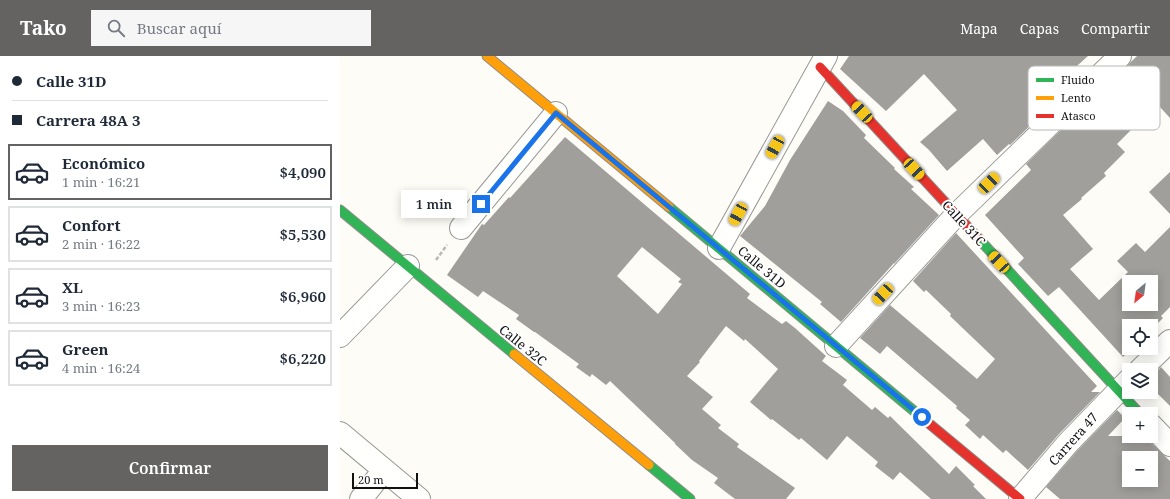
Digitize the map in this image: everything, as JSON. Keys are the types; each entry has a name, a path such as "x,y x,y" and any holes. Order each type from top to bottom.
{"street":[{"name":"Calle 31D","path":"487,56 1020,499"},
{"path":"1110,66 1120,56"},
{"path":"719,248 823,61"},
{"name":"Calle 31C","path":"823,61 956,215 1122,384"},
{"path":"461,228 556,113"},
{"path":"836,346 956,215 1044,130"},
{"name":"Calle 32C","path":"340,210 690,499"},
{"path":"340,336 415,272"},
{"path":"1147,363 1170,341"},
{"name":"Carrera 47","path":"1020,499 1068,443 1122,388"},
{"path":"1158,432 1170,445"},
{"path":"340,433 418,499"},
{"path":"361,499 384,470"}],"path":[{"path":"415,272 461,228"}],"building":[{"path":"849,56 1088,56 1077,66 1028,66 1028,127 997,155 983,139 947,171 920,142 957,110 924,74 886,111 840,69"},
{"path":"1137,56 1170,56 1170,118 1160,107 1160,66 1127,66"},
{"path":"828,101 843,111 866,135 864,138 914,187 911,189 939,215 841,322 820,304 822,302 740,236 765,206 790,160"},
{"path":"1061,130 1131,130 1117,144 1125,152 1104,173 1106,176 1063,215 1093,249 1070,269 1099,300 1122,278 1122,311 1158,311 1158,275 1125,275 1128,272 1117,261 1136,243 1145,252 1170,227 1170,307 1161,316 1163,318 1158,323 1158,319 1122,319 1122,355 1125,355 1123,357 1059,287 1048,296 1018,264 1024,258 985,215 1031,170 1026,164"},
{"path":"565,137 750,294 747,298 782,324 786,321 795,328 826,356 822,361 847,380 843,385 872,410 875,407 888,418 890,416 949,474 956,466 975,485 973,486 986,499 931,499 900,472 893,480 875,466 878,462 847,436 827,460 801,438 799,440 772,419 771,420 750,402 778,369 745,339 744,341 726,326 699,361 700,362 687,376 713,397 702,409 721,425 718,428 739,444 737,447 795,488 786,499 735,499 714,483 718,478 692,460 610,381 606,385 592,374 590,377 576,367 579,364 516,319 519,315 483,291 478,297 447,275 482,224 484,225 509,197 510,198","holes":["642,247 681,279 678,282 682,284 658,314 617,276"]},
{"path":"1170,172 1170,214 1149,192"},
{"path":"956,233 1097,386 1091,392 1100,392 1059,434 1028,470 1006,450 1003,453 983,435 980,439 965,425 970,420 956,408 957,406 887,346 880,354 860,338 890,305 977,379 995,359 950,316 951,314 926,290 924,292 913,281"},
{"path":"1161,367 1170,377 1170,406 1158,394 1158,370"},
{"path":"1117,410 1122,415 1122,421 1108,436 1122,436 1122,443 1151,443 1170,461 1170,499 1060,499 1046,487 1077,451"}],"traffic: fast":[{"path":"669,207 920,416"},
{"path":"340,210 514,354"},
{"path":"978,238 1134,407"},
{"path":"649,465 690,499"}],"traffic: slow":[{"path":"487,56 669,207"},
{"path":"514,354 649,465"}],"traffic: jam":[{"path":"820,67 978,238"},
{"path":"920,416 1020,499"}],"route":[{"path":"481,204 556,113 922,417"}]}
